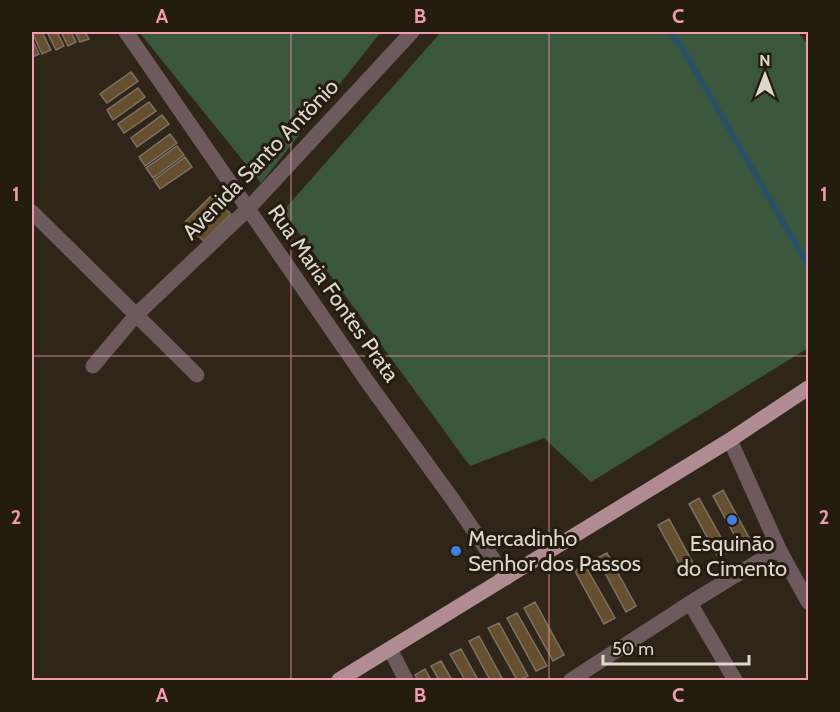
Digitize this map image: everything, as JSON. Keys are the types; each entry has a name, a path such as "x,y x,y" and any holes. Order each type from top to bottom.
{"main road":[{"path":"339,681 730,440 808,388"}],"street":[{"name":"Rua Maria Fontes Prata","path":"126,32 506,578"},
{"name":"Avenida Santo Antônio","path":"93,366 136,315 248,209 412,32"},
{"path":"32,212 197,375"},
{"path":"730,440 779,549 808,602"},
{"path":"571,681 690,603 779,549"},
{"path":"690,603 735,681"},
{"path":"390,649 406,681"}],"green space":[{"path":"139,32 381,32 261,183"},
{"path":"441,32 798,32 808,45 808,348 591,482 544,438 470,466 283,211"}],"building":[{"path":"32,32 42,32 51,50 42,54"},
{"path":"47,32 57,32 64,46 56,50"},
{"path":"61,32 71,32 76,42 68,46"},
{"path":"75,32 85,32 89,39 80,42"},
{"path":"32,39 39,54 32,57"},
{"path":"131,72 138,81 107,103 100,94"},
{"path":"138,88 145,97 113,120 107,110"},
{"path":"149,102 156,111 124,133 118,124"},
{"path":"162,115 169,124 137,147 131,138"},
{"path":"170,134 177,143 145,166 139,157"},
{"path":"177,146 184,155 153,178 146,168"},
{"path":"185,157 192,167 160,189 154,180"},
{"path":"212,195 220,203 193,230 185,222"},
{"path":"222,206 231,214 204,241 195,233"},
{"name":"Esquinão do Cimento","path":"723,490 752,543 742,549 713,496"},
{"path":"699,498 729,552 718,557 689,504"},
{"path":"669,519 698,572 687,578 658,525"},
{"path":"607,553 636,606 626,612 597,558"},
{"path":"585,565 615,618 604,624 575,571"},
{"path":"535,602 564,655 553,661 524,608"},
{"path":"517,613 547,666 536,671 507,618"},
{"path":"499,623 528,676 517,680 488,628"},
{"path":"479,636 503,680 490,680 469,641"},
{"path":"461,649 478,680 465,680 450,654"},
{"path":"441,661 452,680 439,680 431,666"},
{"path":"425,669 431,680 418,680 415,675"}],"waterway":[{"path":"671,32 808,265"}],"place":[{"name":"Esquinão do Cimento","path":"732,520"},
{"name":"Mercadinho Senhor dos Passos","path":"456,551"}]}
